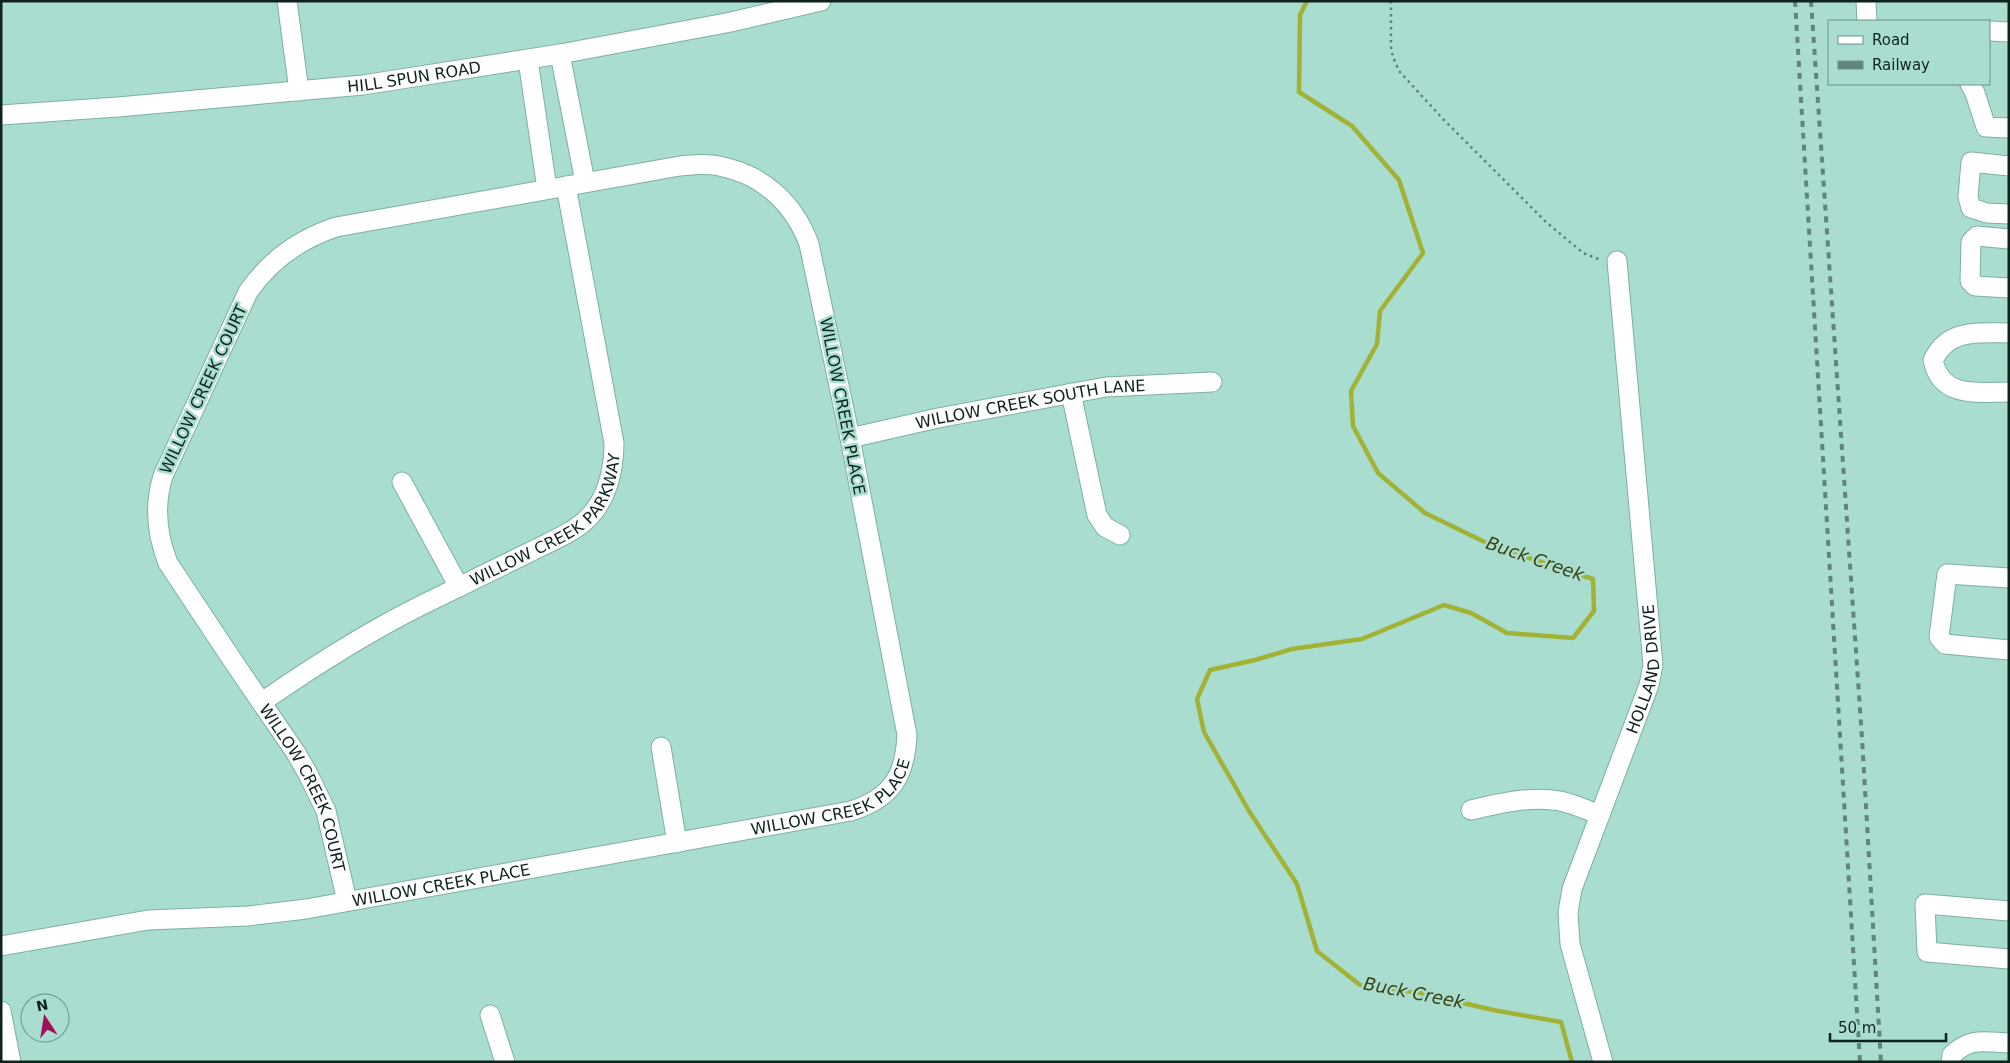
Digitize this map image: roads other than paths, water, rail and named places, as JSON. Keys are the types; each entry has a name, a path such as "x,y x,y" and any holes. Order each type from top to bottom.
{"street":[{"path":"287,1 299,91"},
{"name":"HILL SPUN ROAD","path":"1,115 118,107 363,84 528,60 731,22 821,1"},
{"path":"1866,1 1867,20"},
{"path":"1990,30 2009,32"},
{"path":"560,54 585,182"},
{"path":"528,60 547,189"},
{"path":"1971,85 1986,127 2009,128"},
{"path":"2009,166 1970,162 1968,197 1971,208 1988,213 2009,214"},
{"name":"WILLOW CREEK PLACE","path":"1,946 148,920 248,916 306,909 851,811 869,805 883,797 900,773 906,755 907,734 850,438 809,244 803,228 789,206 759,181 718,165 680,166 566,186"},
{"name":"WILLOW CREEK COURT","path":"346,901 326,811 296,752 192,602 168,563 161,546 158,529 158,497 163,476 248,292 258,277 282,254 318,234 336,228 566,186"},
{"name":"WILLOW CREEK PARKWAY","path":"262,702 356,640 561,536 580,524 595,510 610,480 614,460 614,443 566,186"},
{"path":"2009,239 1976,236 1970,242 1970,281 1975,286 2009,288"},
{"name":"HOLLAND DRIVE","path":"1604,1062 1570,944 1568,912 1572,889 1650,685 1653,665 1617,261"},
{"path":"2009,333 1962,334 1944,344 1934,360 1936,372 1948,386 1972,392 2009,392"},
{"name":"WILLOW CREEK SOUTH LANE","path":"850,438 938,418 1071,393 1127,385 1212,382"},
{"path":"1071,393 1097,515 1105,527 1120,535"},
{"path":"402,482 459,587"},
{"path":"2009,578 1947,574 1939,638 1945,644 2009,650"},
{"path":"661,747 677,842"},
{"path":"1471,810 1502,803 1537,799 1560,801 1600,815"},
{"path":"2009,911 1925,904 1927,952 2009,959"},
{"path":"1,1011 11,1062"},
{"path":"490,1015 505,1062"},
{"path":"1951,1062 1952,1055 1962,1045 1976,1041 2009,1043"}],"waterway":[{"name":"Buck Creek","path":"1307,1 1300,15 1299,92 1352,126 1399,180 1423,253 1380,311 1377,344 1351,391 1353,426 1378,473 1425,513 1495,547 1593,579 1594,611 1573,638 1507,633 1471,613 1444,605 1362,639 1292,649 1210,670 1197,699 1204,732 1249,811 1297,884 1317,951 1360,985 1421,993 1493,1010 1561,1022 1572,1062"}],"railway":[{"path":"1795,1 1860,1062"},
{"path":"1811,1 1862,738 1881,1062"}]}
